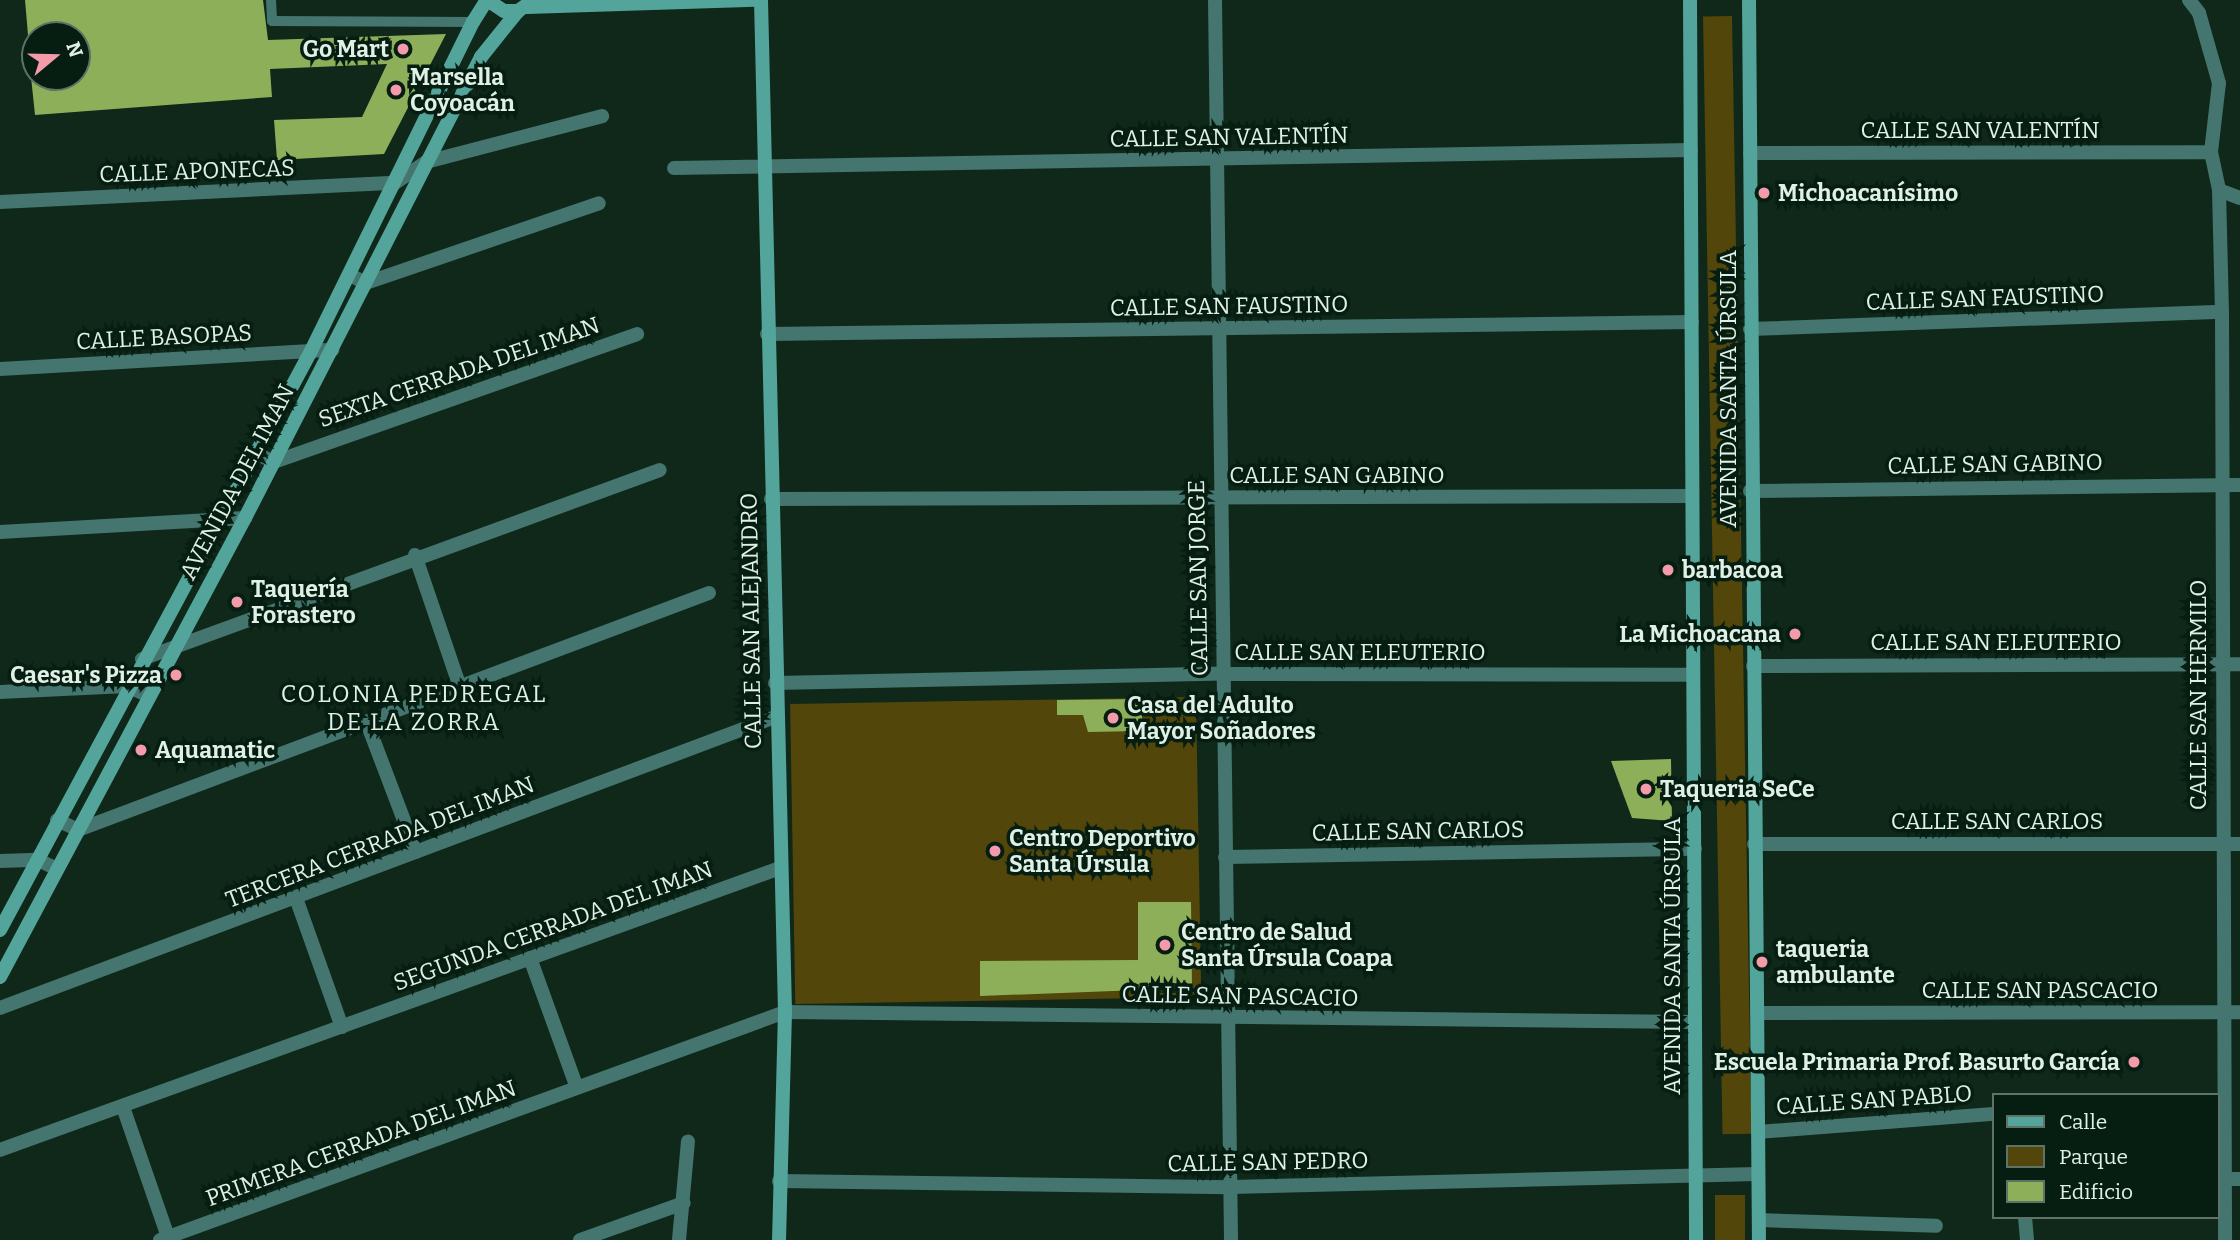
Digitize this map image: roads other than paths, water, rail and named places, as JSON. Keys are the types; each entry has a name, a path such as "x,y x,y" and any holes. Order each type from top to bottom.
{"street":[{"name":"AVENIDA DEL IMAN","path":"0,930 127,686 221,520 311,351 473,22 487,0"},
{"path":"487,0 504,11 526,6 603,2 755,0"},
{"name":"CALLE SAN ALEJANDRO","path":"761,0 768,168 767,334 775,717 785,1013 779,1240"},
{"name":"CALLE SAN JORGE","path":"1215,0 1216,330 1231,1240"},
{"name":"AVENIDA SANTA ÚRSULA","path":"1690,0 1696,1240"},
{"name":"AVENIDA SANTA ÚRSULA","path":"1749,0 1750,491 1759,1240"},
{"name":"CALLE SAN HERMILO","path":"2189,0 2199,13 2219,83 2211,152 2219,190 2222,312 2220,484 2224,1012 2233,1179 2225,1240"},
{"name":"AVENIDA DEL IMAN","path":"0,977 245,519 481,57 504,35 526,6"},
{"path":"395,183 426,162 602,116"},
{"name":"CALLE SAN VALENTÍN","path":"674,168 1216,161 1691,150"},
{"name":"CALLE SAN VALENTÍN","path":"1750,153 2211,152"},
{"name":"CALLE APONECAS","path":"0,202 395,183"},
{"path":"2219,190 2238,199"},
{"path":"350,275 366,283 599,203"},
{"name":"CALLE SAN FAUSTINO","path":"1750,329 2222,312"},
{"name":"CALLE SAN FAUSTINO","path":"767,334 1692,322"},
{"name":"SEXTA CERRADA DEL IMAN","path":"274,462 637,334"},
{"name":"CALLE BASOPAS","path":"0,369 332,350"},
{"path":"257,454 274,462"},
{"path":"142,659 415,555 660,470"},
{"name":"CALLE SAN GABINO","path":"1750,491 2240,485"},
{"name":"CALLE SAN GABINO","path":"771,499 1692,496"},
{"path":"0,532 245,519"},
{"path":"415,555 460,687"},
{"path":"57,820 79,830 709,593"},
{"name":"CALLE SAN ELEUTERIO","path":"1753,666 2240,664"},
{"name":"CALLE SAN ELEUTERIO","path":"775,683 1223,674 1693,675"},
{"path":"0,692 127,686 149,696"},
{"name":"TERCERA CERRADA DEL IMAN","path":"0,1008 775,717"},
{"path":"367,723 416,852"},
{"name":"CALLE SAN CARLOS","path":"1754,845 2240,844"},
{"name":"CALLE SAN CARLOS","path":"1225,857 1695,849"},
{"path":"0,861 38,860 57,869"},
{"name":"SEGUNDA CERRADA DEL IMAN","path":"0,1150 780,868"},
{"path":"296,898 342,1027"},
{"path":"530,958 577,1088"},
{"name":"CALLE SAN PASCACIO","path":"1757,1013 2240,1012"},
{"name":"CALLE SAN PASCACIO","path":"785,1013 1226,1020 1695,1022"},
{"name":"PRIMERA CERRADA DEL IMAN","path":"164,1239 785,1013"},
{"path":"123,1107 164,1239"},
{"name":"CALLE SAN PABLO","path":"1758,1132 1992,1114"},
{"path":"679,1240 688,1142"},
{"name":"CALLE SAN PEDRO","path":"779,1181 1231,1186 1757,1174"},
{"path":"580,1240 684,1203"},
{"path":"2025,1219 2026,1240"},
{"path":"1759,1220 1936,1226"}],"lane":[{"path":"271,0 272,21 473,22"}],"place":[{"name":"Go Mart","path":"403,49"},
{"name":"Marsella Coyoacán","path":"396,90"},
{"name":"Michoacanísimo","path":"1764,193"},
{"name":"barbacoa","path":"1668,570"},
{"name":"Taquería Forastero","path":"237,602"},
{"name":"La Michoacana","path":"1795,634"},
{"name":"Caesar's Pizza","path":"176,675"},
{"name":"Casa del Adulto Mayor Soñadores","path":"1113,718"},
{"name":"Aquamatic","path":"141,750"},
{"name":"Taqueria SeCe","path":"1646,789"},
{"name":"Centro Deportivo Santa Úrsula","path":"995,851"},
{"name":"Centro de Salud Santa Úrsula Coapa","path":"1165,945"},
{"name":"taqueria ambulante","path":"1762,962"},
{"name":"Escuela Primaria Prof. Basurto García","path":"2134,1062"}],"district":[{"name":"COLONIA PEDREGAL DE LA ZORRA","path":"414,709"}]}
